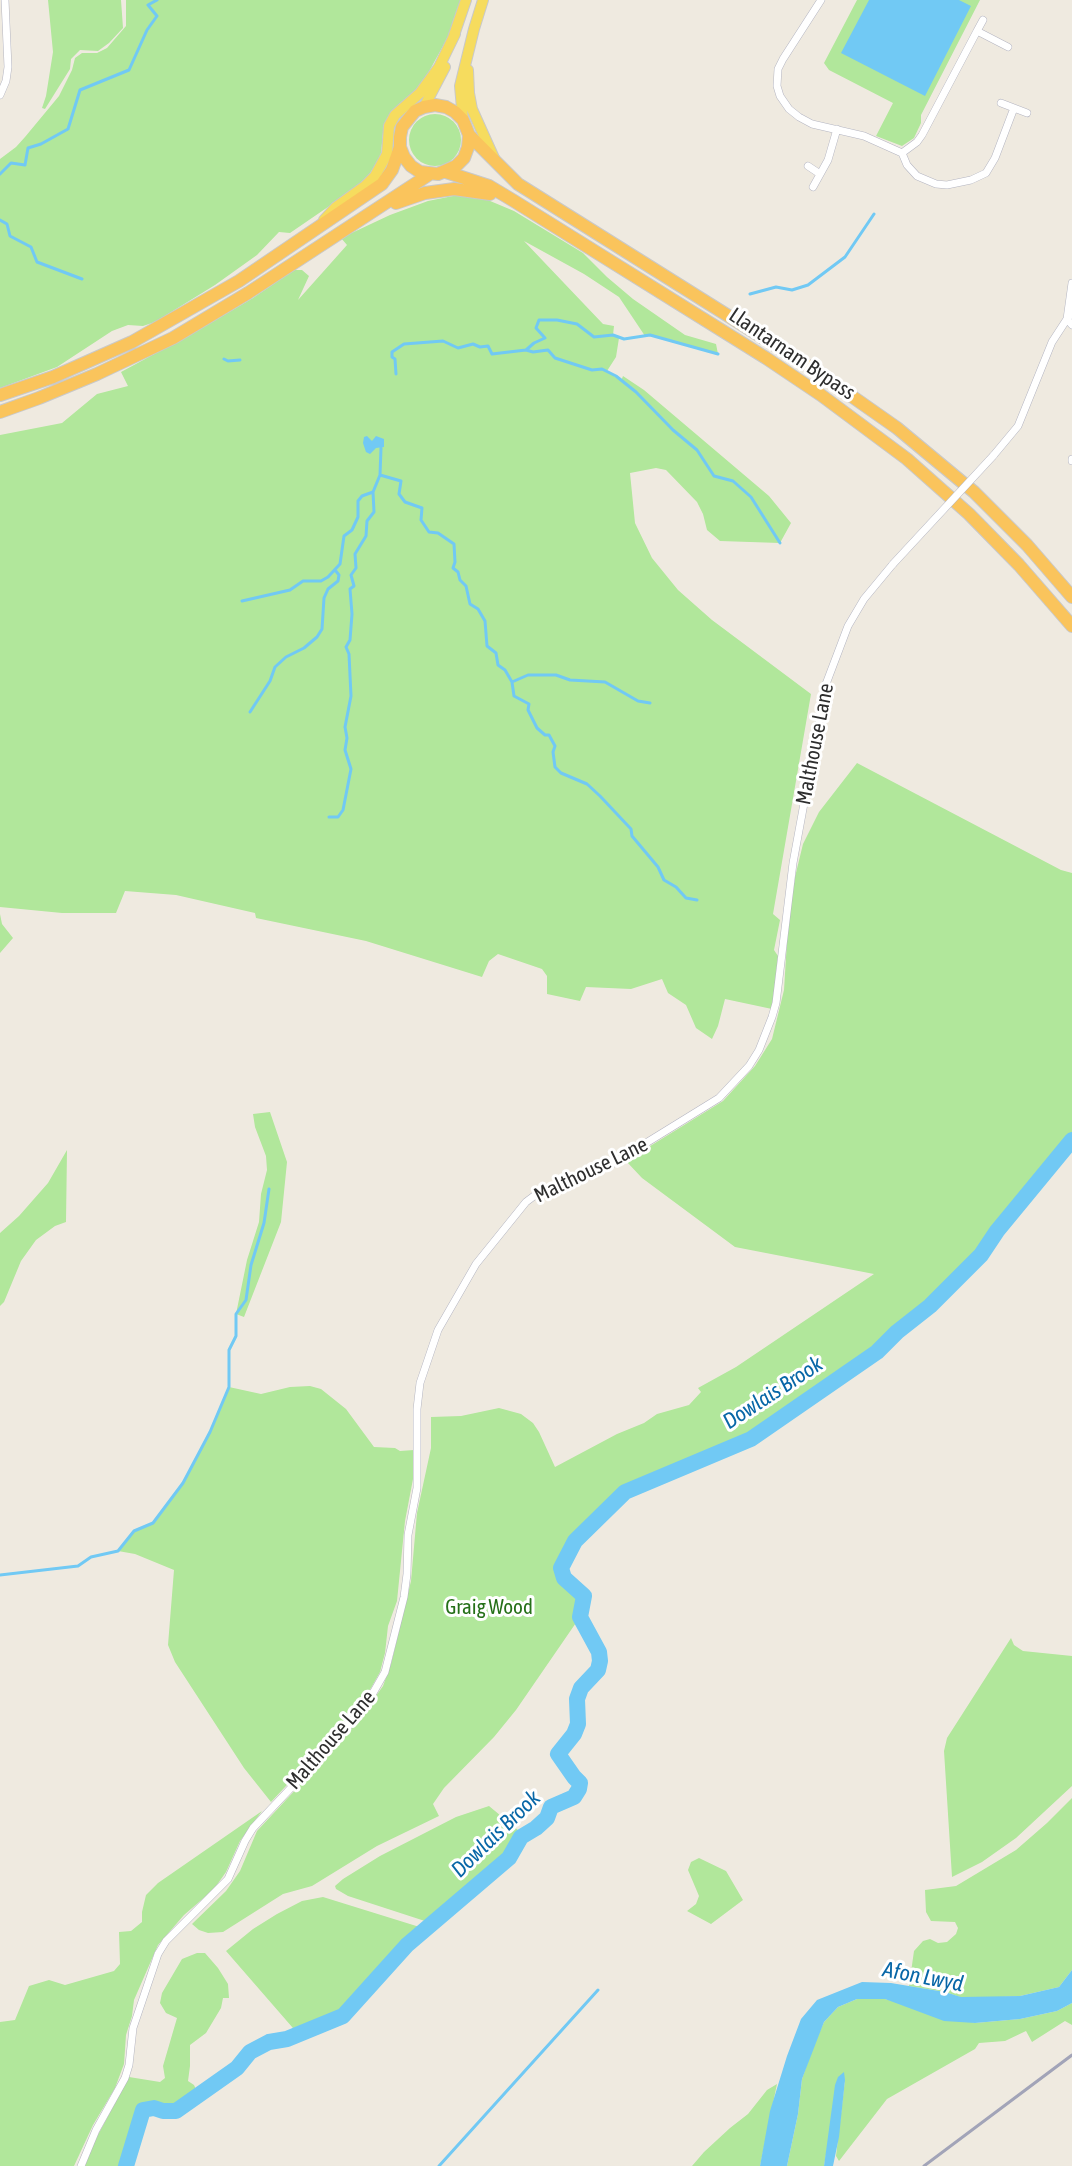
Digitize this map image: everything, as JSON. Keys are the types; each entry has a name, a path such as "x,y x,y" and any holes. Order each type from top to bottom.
{"highway":[{"path":"0,395 52,377 132,342 231,285 382,183 392,170 400,147 402,127 415,111 435,105 446,107 463,120 469,135 464,158 446,172 430,174 420,172 411,166 400,147"},
{"name":"Llantarnam Bypass","path":"469,135 518,184 813,369 897,428 974,492 1026,545 1072,597"},
{"name":"Llantarnam Bypass","path":"446,172 489,186 514,201 766,358 862,425 907,459 969,514 1019,565 1072,626"},
{"path":"0,412 98,374 173,338 248,293 430,174"},
{"path":"375,210 425,193 454,189 480,191 514,201"}],"main road":[{"path":"424,107 445,67 466,0"},
{"path":"463,120 460,86 483,0"},
{"path":"320,225 336,207 375,176 387,154 389,126 395,115 420,93 439,67 455,33"},
{"path":"466,58 472,109 483,138 497,163"}],"street":[{"path":"0,95 6,81 8,67 5,0"},
{"path":"821,0 778,69 777,86 783,103 799,117 812,124 864,136 902,153 911,171 927,181 936,184 956,184 979,177 990,168 1014,108"},
{"path":"902,153 917,142 922,135 983,20"},
{"path":"977,31 1008,46"},
{"path":"1000,103 1027,113"},
{"path":"813,187 828,160 837,129"},
{"path":"808,166 820,174"},
{"name":"Malthouse Lane","path":"81,2166 96,2130 125,2078 137,2011 158,1954 166,1941 228,1879 245,1840 253,1828 342,1734 369,1700 385,1672 406,1585 408,1535 417,1488 417,1409 420,1383 438,1330 476,1264 526,1202 538,1193 590,1175 612,1164 719,1098 749,1066 759,1050 776,1003 793,863 826,684 848,626 864,599 893,564 1018,426 1052,342 1070,319 1072,283"}],"green space":[{"path":"48,0 121,0 123,28 98,51 80,50 71,59 70,69 45,109 42,108 53,52"},
{"path":"126,0 461,0 449,35 420,88 399,104 387,120 381,153 363,183 290,233 279,232 257,255 215,285 155,322 143,326 128,325 112,331 57,367 0,388 0,159 16,147 59,96 72,70 75,58 82,53 97,53 107,48 126,26"},
{"path":"857,0 980,0 921,115 921,123 914,138 902,146 876,136 893,103 829,70 824,63"},
{"path":"435,114 445,116 453,122 459,130 461,140 459,150 453,158 445,164 435,166 425,164 417,158 411,150 409,140 411,130 417,122 425,116"},
{"path":"458,195 483,198 514,211 583,253 633,299 685,335 716,344 718,354 651,335 645,336 619,297 584,274 524,241 603,324 614,326 613,335 619,338 616,357 607,371 621,381 623,376 644,390 769,496 791,523 780,543 720,541 707,530 697,502 666,470 656,468 630,473 635,523 652,558 678,590 712,620 811,694 773,914 780,920 774,950 778,956 772,1009 725,999 712,1039 696,1028 686,1005 668,993 662,979 631,989 586,987 580,1001 547,994 547,976 542,969 498,954 489,961 482,977 366,941 256,918 255,913 176,895 125,891 116,913 62,913 0,907 0,435 62,423 97,394 128,386 121,372 253,298 294,270 302,270 309,276 298,300 347,245 341,238 390,215 428,201"},
{"name":"Graig Wood","path":"857,763 1061,870 1072,873 1072,1140 997,1231 981,1255 930,1306 897,1332 877,1352 751,1439 625,1492 575,1541 561,1568 564,1578 584,1596 580,1617 516,1710 494,1737 444,1788 433,1804 439,1816 377,1846 312,1886 283,1894 223,1932 208,1933 199,1930 192,1924 226,1891 240,1871 257,1831 341,1741 383,1686 391,1664 411,1581 417,1513 431,1448 431,1417 461,1416 499,1408 521,1414 533,1423 539,1432 555,1467 617,1434 644,1423 657,1414 689,1405 701,1392 698,1388 736,1367 874,1274 735,1247 642,1178 626,1161 723,1101 755,1066 772,1039 784,990 788,925 795,877 803,844 819,812"},
{"path":"0,914 2,924 13,938 0,953"},
{"path":"270,1112 287,1162 281,1222 244,1317 236,1314 247,1260 259,1222 261,1194 267,1170 266,1156 255,1127 253,1114"},
{"path":"67,1150 66,1222 55,1226 36,1240 21,1261 4,1302 0,1306 0,1233 19,1216 48,1183"},
{"path":"310,1386 321,1389 346,1409 374,1447 395,1448 400,1451 414,1450 413,1479 405,1521 397,1601 388,1626 380,1672 343,1725 271,1802 244,1768 175,1662 168,1645 174,1570 135,1554 118,1551 134,1531 153,1523 183,1483 210,1432 229,1387 261,1394 290,1387"},
{"path":"1011,1638 1014,1645 1023,1651 1072,1656 1072,1786 1016,1838 982,1862 952,1877 944,1751 947,1738"},
{"path":"1072,1798 1072,1970 1059,1987 1020,1996 982,1998 960,1997 909,1986 914,1951 923,1941 930,1939 938,1943 947,1942 956,1934 958,1928 955,1922 931,1921 926,1912 925,1890 956,1886 1016,1850"},
{"path":"489,1806 524,1835 509,1858 431,1923 348,1896 336,1889 335,1886 343,1879 380,1856 456,1817"},
{"path":"262,1811 240,1841 226,1872 214,1889 184,1915 158,1945 134,2000 126,2035 124,2064 115,2088 93,2125 74,2166 0,2166 0,2022 15,2020 29,1986 49,1980 65,1985 114,1971 120,1964 119,1932 131,1931 142,1922 146,1895 158,1883"},
{"path":"699,1858 726,1871 743,1900 711,1924 687,1911 696,1904 699,1896 688,1870 691,1862"},
{"path":"323,1897 426,1929 407,1945 343,2016 299,2035 226,1951 253,1929 277,1914 302,1901"},
{"path":"197,1953 205,1953 218,1968 228,1984 229,1998 223,1998 221,2008 206,2033 190,2045 188,2081 194,2085 199,2096 176,2111 154,2108 143,2110 126,2166 85,2166 92,2146 129,2077 160,2082 165,2078 163,2066 177,2018 166,2013 160,2003 162,1993 182,1959"},
{"path":"857,1999 885,1999 975,2023 1020,2019 1057,2011 1072,2003 1072,2025 1065,2021 1032,2042 1026,2031 1005,2041 979,2043 975,2049 887,2099 839,2161 836,2156 845,2080 830,2132 824,2166 787,2166 798,2114 802,2079 813,2047 824,2022 838,2007"},
{"path":"777,2084 760,2166 692,2166 704,2152 748,2114 767,2090"}],"water":[{"path":"869,0 959,0 971,6 925,96 841,53"},
{"path":"367,436 372,441 376,436 384,439 384,447 376,448 370,454 366,452 363,443 364,437"},
{"path":"1072,1970 1072,2003 1057,2011 1020,2019 975,2023 944,2021 885,1999 857,1999 838,2007 824,2022 802,2079 798,2114 787,2166 760,2166 770,2111 787,2056 801,2019 817,2000 862,1982 891,1983 961,1997 1020,1996 1059,1987"},
{"path":"844,2072 839,2137 833,2166 824,2166 835,2085 838,2077"}],"waterway":[{"path":"0,174 11,163 25,165 28,148 41,144 68,129 80,90 129,70 147,30 157,16 148,5 157,0"},
{"path":"750,294 776,287 792,290 808,285 845,257 874,214"},
{"path":"0,220 7,224 10,236 31,247 37,262 82,279"},
{"path":"396,374 392,352 404,344 443,341 458,348 473,344 480,347 488,346 492,354 526,350 545,338 536,328 539,320 557,320 577,324 594,337 613,335 624,339 650,335 718,354"},
{"path":"526,350 533,352 548,350 555,358 592,370 602,369 616,376 697,450 714,476 733,481 751,497 780,543"},
{"path":"224,359 240,360"},
{"path":"329,817 338,817 343,810 351,769 345,750 347,738 345,727 351,696 349,654 346,647 350,640 352,614 350,589 354,586 351,575 356,568 355,554 366,536 367,521 374,512 373,492 380,475 381,448"},
{"path":"380,475 401,481 399,494 405,502 422,508 421,520 429,532 438,533 454,544 453,568 466,586 470,604 478,609 485,621 487,646 496,653 498,665 505,670 512,682 514,696 529,704 528,710 537,728 545,735 549,735 555,746 553,752 555,767 561,773 587,784 600,796 631,829 632,836 658,867 664,880 676,887 686,898 697,900"},
{"path":"242,601 290,590 303,581 321,581 328,577 340,564 344,536 352,530 358,517 358,501 362,496 373,492"},
{"path":"250,712 270,681 275,667 286,657 304,648 317,637 322,629 324,598 328,589 338,581 339,575 335,570"},
{"path":"512,682 528,675 556,675 570,680 605,682 638,701 650,703"},
{"name":"Dowlais Brook","path":"126,2166 143,2110 154,2108 176,2111 237,2068 250,2052 269,2042 287,2039 343,2016 407,1945 509,1858 521,1837 547,1818 551,1807 574,1797 580,1783 558,1754 574,1734 578,1724 577,1699 581,1688 598,1670 600,1661 599,1652 580,1617 584,1596 564,1578 561,1568 575,1541 625,1492 751,1439 877,1352 897,1332 930,1306 981,1255 997,1231 1072,1140"},
{"path":"0,1575 78,1566 91,1557 118,1551 134,1531 153,1523 183,1483 210,1432 229,1387 229,1350 236,1336 236,1314 246,1300 251,1265 264,1223 269,1189"},
{"path":"439,2166 598,1990"}],"railway":[{"path":"924,2166 1072,2055"}],"water label":[{"name":"Afon Lwyd","path":"923,1977"}]}
